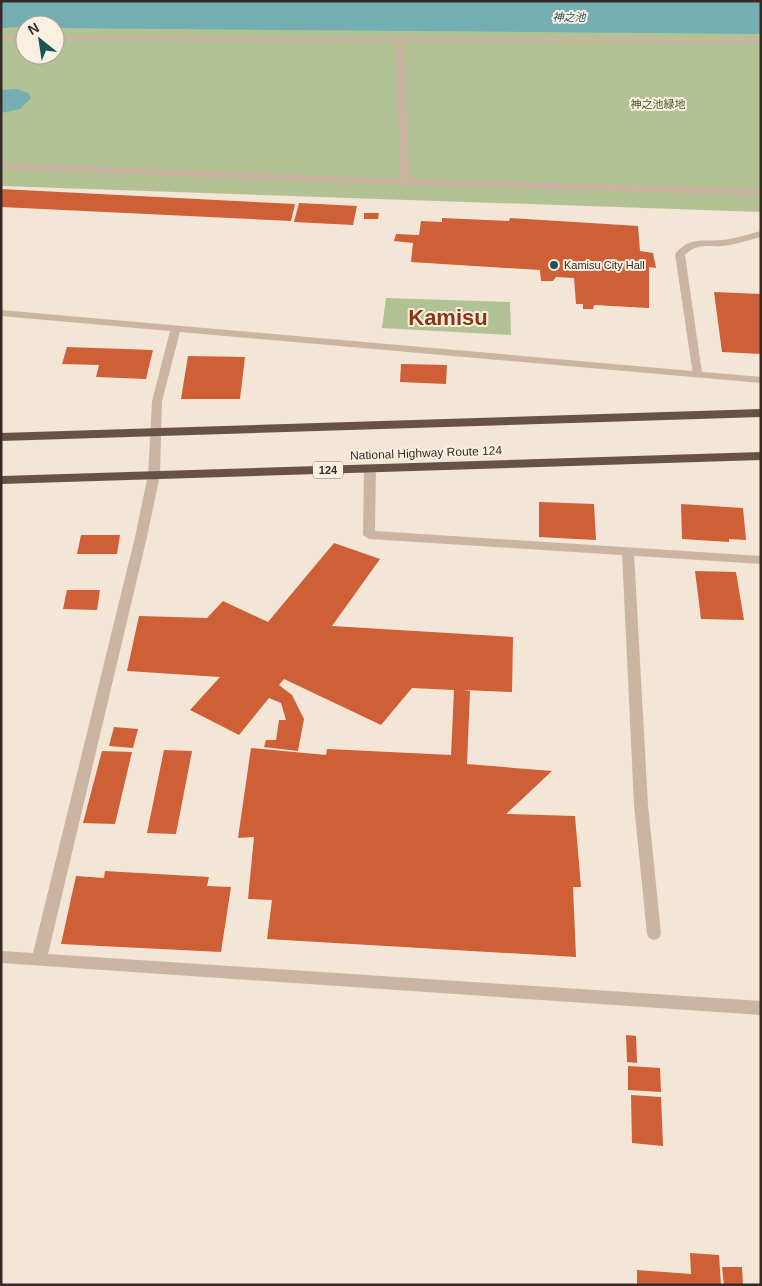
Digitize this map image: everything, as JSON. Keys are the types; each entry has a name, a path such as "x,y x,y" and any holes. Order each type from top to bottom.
{"highway":[{"path":"1,436 761,413"},
{"name":"National Highway Route 124","path":"1,480 761,456"}],"street":[{"path":"1,37 15,38"},
{"path":"65,38 761,41"},
{"path":"400,40 405,182"},
{"path":"1,166 405,182 761,192"},
{"path":"697,374 680,254 687,247 701,242 722,243 761,234"},
{"path":"1,313 761,380"},
{"path":"39,959 139,546 154,475 154,432 157,400 176,329"},
{"path":"370,469 369,535 761,560"},
{"path":"628,553 641,805 654,934"},
{"path":"1,957 761,1008"}],"green space":[{"name":"神之池緑地","path":"1,1 761,1 761,212 1,186"},
{"path":"386,298 510,302 511,335 382,328"}],"water":[{"name":"神之池","path":"1,1 761,1 761,34 65,28 65,15 15,15 15,27 1,28"},
{"path":"16,89 28,93 31,98 20,109 1,113 1,90"}],"building":[{"path":"1,189 295,204 291,221 1,207"},
{"path":"299,203 357,206 353,225 294,222"},
{"path":"364,213 379,213 378,219 364,219"},
{"name":"Kamisu City Hall","path":"442,218 509,221 510,218 638,226 640,251 653,253 656,268 649,267 649,308 594,305 593,309 583,309 583,304 576,304 574,278 556,277 553,281 541,281 540,270 411,262 413,243 394,241 396,234 419,235 421,221 442,222"},
{"path":"714,292 761,294 761,354 722,352"},
{"path":"67,347 153,350 146,379 96,377 99,365 62,364"},
{"path":"188,356 245,357 240,399 181,399"},
{"path":"401,364 447,365 446,384 400,382"},
{"path":"539,502 594,504 596,540 539,537"},
{"path":"681,504 743,508 746,540 729,539 729,542 682,539"},
{"path":"81,535 120,535 117,554 77,554"},
{"path":"334,543 380,559 332,626 513,637 512,692 464,690 470,691 467,764 552,771 506,814 575,816 581,887 573,887 576,957 267,939 272,900 248,899 254,837 238,838 251,748 326,755 327,749 451,755 454,690 412,688 381,725 284,679 279,685 292,695 304,719 298,751 264,747 266,740 276,740 279,720 286,720 281,703 269,698 239,735 190,710 220,677 127,671 139,616 207,618 223,601 268,622"},
{"path":"695,571 736,572 744,620 701,619"},
{"path":"67,590 100,590 97,610 63,609"},
{"path":"114,727 138,729 133,748 109,746"},
{"path":"164,750 192,751 176,834 147,833"},
{"path":"102,751 132,752 115,824 83,823"},
{"path":"105,871 209,877 207,886 231,887 221,952 61,944 76,876 104,878"},
{"path":"626,1035 636,1036 637,1063 627,1062"},
{"path":"628,1066 660,1068 661,1092 628,1090"},
{"path":"631,1095 661,1097 663,1146 632,1143"},
{"path":"690,1253 719,1255 721,1285 637,1285 637,1270 691,1274"},
{"path":"722,1267 742,1267 743,1285 724,1285"}],"place":[{"name":"Kamisu City Hall","path":"554,265"}],"district":[{"name":"Kamisu","path":"448,317"}]}
